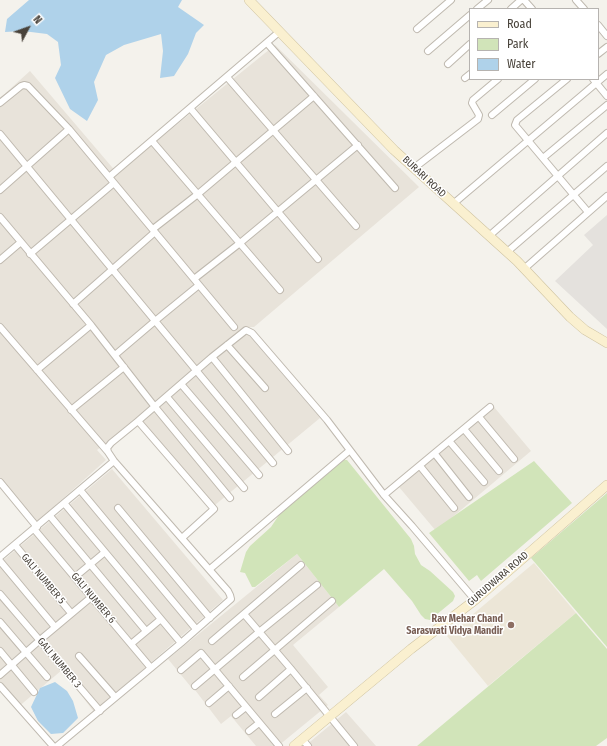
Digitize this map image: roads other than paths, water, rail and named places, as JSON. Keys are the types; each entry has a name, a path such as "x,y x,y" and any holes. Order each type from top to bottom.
{"main road":[{"name":"BURARI ROAD","path":"249,0 368,123 414,168 525,268 570,317 585,330 607,343"},
{"name":"GURUDWARA ROAD","path":"294,746 305,742 330,716 411,649 474,600 607,485"}],"street":[{"path":"416,29 451,0"},
{"path":"478,8 488,0"},
{"path":"512,8 523,0 531,8"},
{"path":"576,0 583,8"},
{"path":"428,51 469,16"},
{"path":"599,26 607,36"},
{"path":"109,177 280,32"},
{"path":"267,42 395,188"},
{"path":"448,64 469,45"},
{"path":"599,53 607,47"},
{"path":"227,77 356,226"},
{"path":"414,168 478,119 479,116 472,103 473,100 497,80"},
{"path":"492,115 534,80"},
{"path":"566,80 515,122 516,127 588,212"},
{"path":"453,204 528,141 595,81 607,96"},
{"path":"0,103 21,86 28,86 69,129 234,327"},
{"path":"73,304 154,231 314,96"},
{"path":"543,158 607,105"},
{"path":"190,108 318,258"},
{"path":"0,190 69,129"},
{"path":"489,236 607,133"},
{"path":"0,134 273,463"},
{"path":"152,141 280,290"},
{"path":"194,279 278,212 358,145"},
{"path":"507,252 607,166"},
{"path":"30,254 114,183"},
{"path":"525,268 607,196"},
{"path":"0,217 115,355 155,407 230,498"},
{"path":"0,260 21,242"},
{"path":"115,355 199,285"},
{"path":"37,370 91,326"},
{"path":"0,327 108,452 114,461 210,569 228,591 231,599 181,643 57,746"},
{"path":"108,452 107,448 109,446 212,357 246,330 252,333 327,420 384,495 474,600"},
{"path":"227,345 265,388"},
{"path":"212,357 288,451"},
{"path":"71,410 124,366"},
{"path":"181,384 259,475"},
{"path":"167,396 244,488"},
{"path":"384,495 450,442 490,407"},
{"path":"479,417 514,460"},
{"path":"138,421 214,509 182,538"},
{"path":"464,429 499,470"},
{"path":"450,442 484,482"},
{"path":"210,569 349,450"},
{"path":"435,454 469,497"},
{"path":"0,557 114,461"},
{"path":"420,466 454,508"},
{"name":"GALI NUMBER 6","path":"0,482 35,528 151,668"},
{"path":"80,490 196,629"},
{"path":"64,503 181,643"},
{"path":"118,508 210,618"},
{"path":"50,516 146,631"},
{"name":"GALI NUMBER 5","path":"15,545 71,613"},
{"path":"75,577 105,552"},
{"path":"0,561 55,627"},
{"path":"212,641 301,565"},
{"path":"195,686 317,585"},
{"name":"GALI NUMBER 3","path":"0,594 100,711"},
{"path":"0,675 89,599"},
{"path":"243,677 332,601"},
{"path":"244,614 292,669 354,746"},
{"path":"131,644 161,619"},
{"path":"0,622 47,677"},
{"path":"0,651 34,692"},
{"path":"181,670 201,653 279,746"},
{"path":"79,656 115,697"},
{"path":"259,696 292,669"},
{"path":"209,703 229,686"},
{"path":"0,688 53,746"},
{"path":"275,714 307,688"},
{"path":"236,715 246,707"},
{"path":"249,731 259,723"}],"water":[{"path":"29,0 182,0 178,7 204,25 196,33 188,54 174,76 160,78 163,51 161,34 124,45 106,55 94,82 98,100 87,121 70,109 55,78 61,65 58,42 47,34 23,31 5,32 7,19"},
{"path":"55,682 67,691 73,701 78,718 63,733 51,734 38,721 31,707 40,688"}],"place":[{"name":"Rav Mehar Chand Saraswati Vidya Mandir","path":"511,625"}]}
